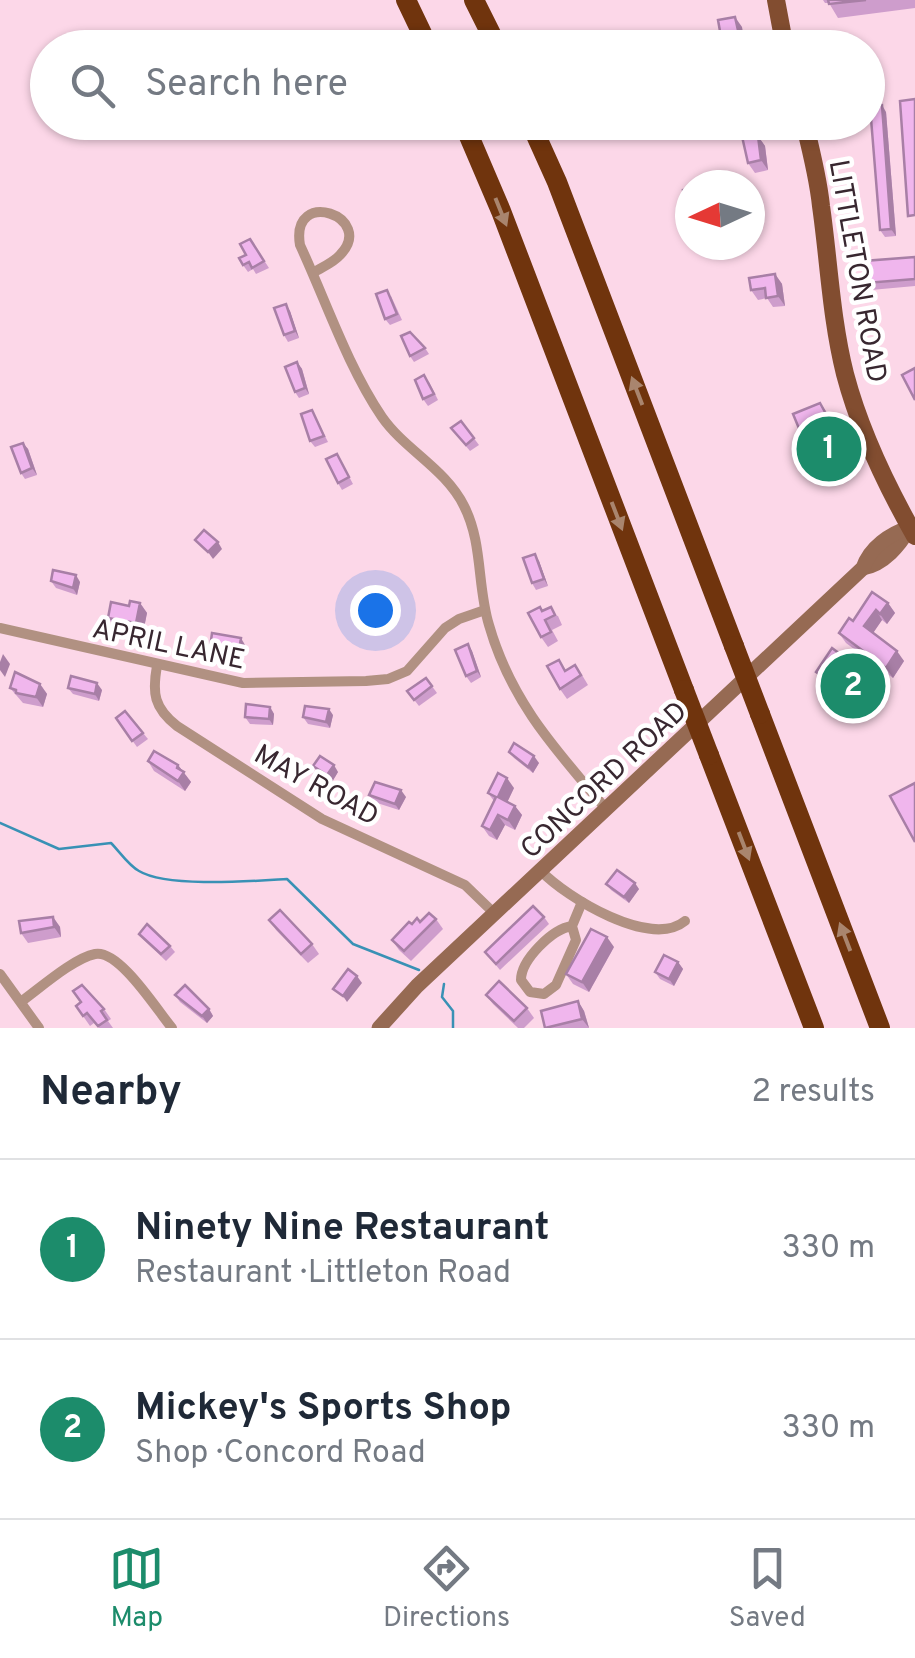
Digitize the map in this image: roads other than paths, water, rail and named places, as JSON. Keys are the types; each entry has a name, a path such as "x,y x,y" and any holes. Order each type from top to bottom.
{"highway":[{"path":"406,0 420,30"},
{"path":"474,0 489,30"},
{"path":"471,140 814,1028"},
{"path":"538,140 880,1028"}],"main road":[{"path":"776,0 782,30"},
{"name":"LITTLETON ROAD","path":"808,140 819,189 845,373 867,439 912,531"},
{"name":"CONCORD ROAD","path":"379,1028 417,986 863,568 867,556 894,532 912,531"}],"street":[{"path":"313,273 339,256 348,242 346,225 334,214 317,212 309,216 300,229 300,244 313,273 366,391 398,437 446,480 463,502 476,540 485,610 502,664 525,711 606,810"},
{"name":"APRIL LANE","path":"0,628 157,666 256,684 388,679 414,665 452,623 485,610"},
{"name":"MAY ROAD","path":"157,666 154,696 160,710 177,726 322,819 466,885 495,914"},
{"path":"541,871 556,887 633,925 670,930 685,920"},
{"path":"572,926 558,931 524,966 520,980 530,992 544,994 556,984 576,940 572,926 582,902"},
{"path":"22,1000 87,956 103,953 117,959 172,1028"},
{"path":"0,974 39,1028"}],"waterway":[{"path":"0,823 59,849 111,843 135,869 169,880 287,879 353,944 419,970"},
{"path":"444,984 442,997 453,1011 453,1028"}],"place":[{"name":"Ninety Nine Restaurant","path":"829,449"},
{"name":"Mickey's Sports Shop","path":"853,686"}]}
